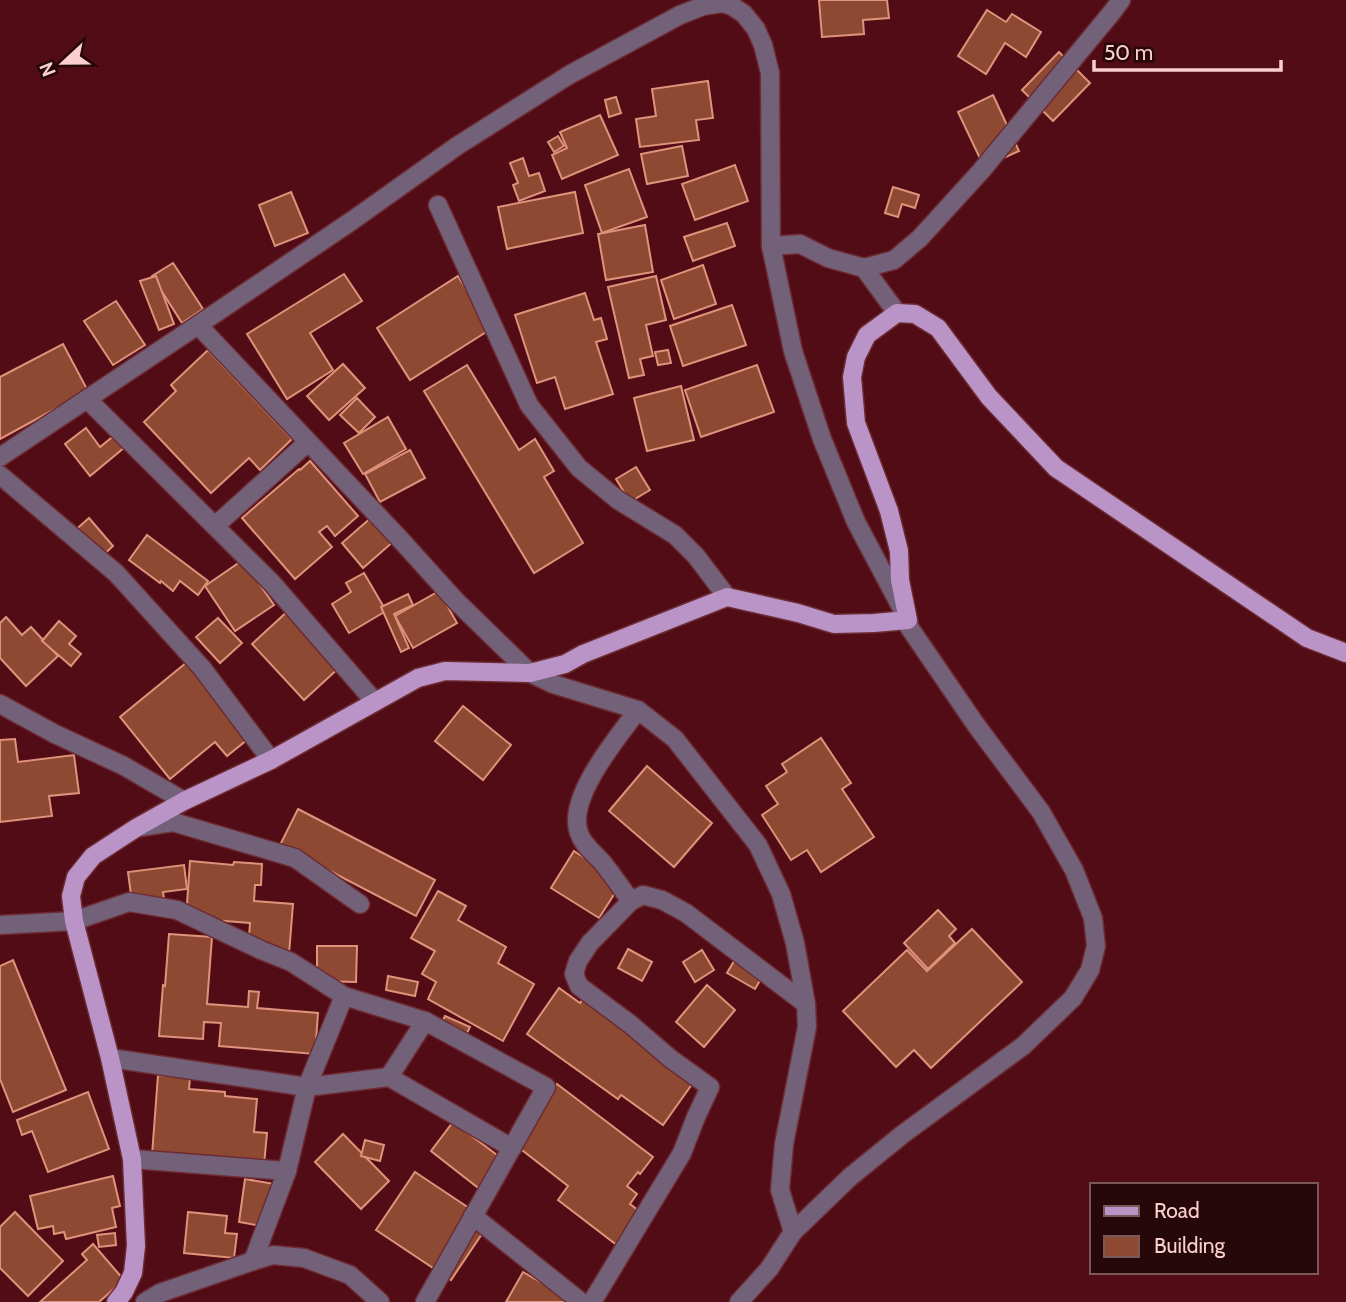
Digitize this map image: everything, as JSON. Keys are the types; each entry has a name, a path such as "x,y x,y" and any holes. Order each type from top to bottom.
{"main road":[{"path":"116,1302 133,1273 136,1246 132,1159 110,1058 74,921 71,896 76,877 93,856 136,828 271,760 418,678 432,673 530,673 565,664 596,648 727,597 834,624 908,620 900,580 900,551 890,511 856,423 852,377 856,357 867,335 897,313 915,314 938,328 989,397 1056,468 1307,638 1346,653"}],"street":[{"path":"771,246 800,244 828,258 864,268 894,260 920,238 981,171 1121,0"},
{"path":"0,457 353,220 457,146 569,75 680,15 703,6 722,3 744,13 756,29 770,73 771,246 793,351 822,439 856,522 908,620 909,627 1041,812 1074,870 1093,918 1096,946 1090,970 1073,998 1023,1046 850,1177 793,1232 769,1269 739,1302"},
{"path":"438,205 529,405 579,468 618,500 676,535 696,556 727,597"},
{"path":"864,268 897,313"},
{"path":"198,325 456,601 530,673 553,684 638,710 675,739 758,845 780,894 795,943 806,1004 807,1027 784,1144 780,1190 793,1232"},
{"path":"87,398 271,582 375,702"},
{"path":"215,526 309,442"},
{"path":"0,475 116,573 202,668 271,760"},
{"path":"0,704 79,746 124,766 184,802"},
{"path":"631,901 584,843 578,832 577,820 587,786 607,752 638,710"},
{"path":"136,828 173,822 295,858 360,904"},
{"path":"592,1302 682,1153 710,1087 579,986 574,974 578,961 590,943 631,901 643,895 662,900 686,913 806,1004"},
{"path":"0,925 74,921 129,902 177,910 290,962 344,996 425,1021 546,1087 425,1302"},
{"path":"253,1261 287,1171 307,1087 344,996"},
{"path":"389,1077 425,1021"},
{"path":"110,1058 307,1087 389,1077 512,1148"},
{"path":"132,1159 287,1171"},
{"path":"473,1216 581,1302"},
{"path":"145,1302 160,1293 273,1255 304,1258 350,1275 380,1302"}],"building":[{"path":"819,0 887,0 889,18 863,20 864,34 822,37"},
{"path":"987,10 1006,22 1012,14 1041,32 1026,57 1005,43 986,74 958,56"},
{"path":"1059,52 1090,83 1053,121 1022,90"},
{"path":"708,81 713,118 696,120 699,140 640,147 636,119 656,116 652,89"},
{"path":"993,95 1019,151 984,167 958,112"},
{"path":"616,97 621,113 609,117 605,100"},
{"path":"600,115 618,155 562,179 552,155 567,148 560,132"},
{"path":"558,136 564,146 554,152 548,142"},
{"path":"682,146 688,176 647,184 641,154"},
{"path":"523,158 529,176 539,173 545,191 519,201 513,185 518,183 510,163"},
{"path":"735,165 748,201 695,220 682,184"},
{"path":"629,169 647,217 602,233 585,185"},
{"path":"893,187 919,195 915,208 902,204 898,217 885,213"},
{"path":"291,192 308,233 275,246 259,205"},
{"path":"575,192 583,233 507,249 498,207"},
{"path":"727,223 735,246 693,261 684,237"},
{"path":"645,225 653,272 606,280 598,234"},
{"path":"173,263 203,309 182,323 152,276"},
{"path":"703,265 716,304 674,319 661,280"},
{"path":"344,274 362,301 310,333 333,370 287,399 247,334"},
{"path":"156,276 174,324 159,330 140,281"},
{"path":"458,276 491,329 410,380 377,328"},
{"path":"656,276 666,320 646,325 653,356 640,359 644,375 629,378 608,287"},
{"path":"585,293 594,320 601,318 607,339 596,342 613,394 565,409 555,377 537,383 515,315"},
{"path":"116,301 145,345 113,365 84,321"},
{"path":"732,305 746,345 683,366 670,326"},
{"path":"63,344 88,391 0,439 0,377"},
{"path":"208,350 292,439 260,470 249,458 211,493 144,422 176,391 171,385"},
{"path":"668,350 671,363 658,365 655,352"},
{"path":"343,364 365,388 329,420 307,396"},
{"path":"467,365 519,450 535,439 554,471 544,477 583,543 534,573 424,391"},
{"path":"757,365 774,412 701,437 685,390"},
{"path":"681,386 694,440 647,451 634,398"},
{"path":"357,398 375,417 359,433 340,415"},
{"path":"388,417 406,449 363,474 344,443"},
{"path":"86,428 100,447 116,434 125,447 90,476 65,444"},
{"path":"410,450 425,478 380,502 365,474"},
{"path":"310,461 358,516 335,536 327,526 319,532 332,547 295,579 242,518"},
{"path":"636,467 650,490 630,502 616,479"},
{"path":"373,516 394,541 363,568 342,543"},
{"path":"89,518 113,546 97,561 72,533"},
{"path":"147,535 208,581 198,595 180,581 173,591 129,560"},
{"path":"243,560 274,605 235,631 205,586"},
{"path":"364,573 386,611 349,633 332,604 351,592 346,583"},
{"path":"439,591 457,623 413,648 395,616"},
{"path":"408,594 413,605 394,614 409,648 401,652 381,607"},
{"path":"289,610 341,666 304,700 252,644"},
{"path":"6,617 22,635 31,627 58,656 26,686 0,658 0,623"},
{"path":"218,618 242,643 220,663 196,637"},
{"path":"59,621 76,636 69,644 81,654 71,666 42,641"},
{"path":"187,662 258,731 227,756 215,742 170,779 120,717"},
{"path":"463,706 511,745 483,780 435,741"},
{"path":"821,738 851,783 842,789 874,837 821,872 807,850 791,860 762,815 778,804 766,786 787,772 782,764"},
{"path":"15,739 18,762 74,755 79,793 49,796 52,816 0,822 0,740"},
{"path":"647,766 712,823 674,867 609,811"},
{"path":"298,809 435,880 416,916 280,845"},
{"path":"574,851 622,882 599,918 551,888"},
{"path":"190,861 233,865 234,862 262,864 261,885 255,885 254,901 293,904 289,954 248,950 250,923 186,918"},
{"path":"184,865 187,889 163,892 165,906 133,910 128,872"},
{"path":"438,891 466,906 458,920 506,947 498,963 534,984 503,1041 428,999 436,982 422,974 435,951 411,938"},
{"path":"938,910 956,929 949,936 955,943 928,969 904,943"},
{"path":"972,929 1022,982 931,1068 914,1050 896,1067 843,1011 907,950 927,971"},
{"path":"169,934 212,937 207,1004 248,1007 249,991 259,992 257,1008 318,1013 315,1054 219,1046 221,1023 204,1022 203,1039 159,1036"},
{"path":"317,946 357,946 356,982 317,981"},
{"path":"628,949 652,962 642,981 618,968"},
{"path":"702,950 714,970 695,982 683,962"},
{"path":"740,951 768,967 755,989 727,973"},
{"path":"13,960 66,1090 13,1112 0,1079 0,966"},
{"path":"388,976 418,982 415,996 386,990"},
{"path":"707,985 735,1010 704,1047 676,1022"},
{"path":"591,987 695,1080 663,1125 621,1095 618,1099 527,1034 559,988 580,1003"},
{"path":"445,1016 470,1027 464,1039 440,1027"},
{"path":"158,1075 190,1078 189,1089 225,1092 225,1096 257,1099 254,1132 267,1133 264,1165 152,1155"},
{"path":"557,1084 653,1157 627,1186 637,1194 630,1204 647,1217 622,1249 558,1200 568,1186 513,1143"},
{"path":"88,1092 109,1149 48,1172 32,1131 22,1135 17,1120"},
{"path":"453,1122 509,1164 486,1194 431,1151"},
{"path":"343,1134 389,1181 361,1209 315,1162"},
{"path":"365,1140 384,1145 380,1161 361,1156"},
{"path":"415,1172 490,1222 451,1280 376,1230"},
{"path":"113,1176 120,1206 112,1208 116,1227 66,1239 64,1232 54,1234 53,1226 38,1229 30,1196"},
{"path":"245,1179 280,1185 273,1228 239,1222"},
{"path":"15,1212 63,1261 28,1296 0,1268 0,1227"},
{"path":"188,1212 227,1216 225,1233 237,1234 234,1258 184,1253"},
{"path":"115,1233 116,1245 99,1247 97,1235"},
{"path":"93,1244 124,1280 99,1302 40,1302 87,1260 82,1254"},
{"path":"523,1272 575,1302 506,1302"}]}
